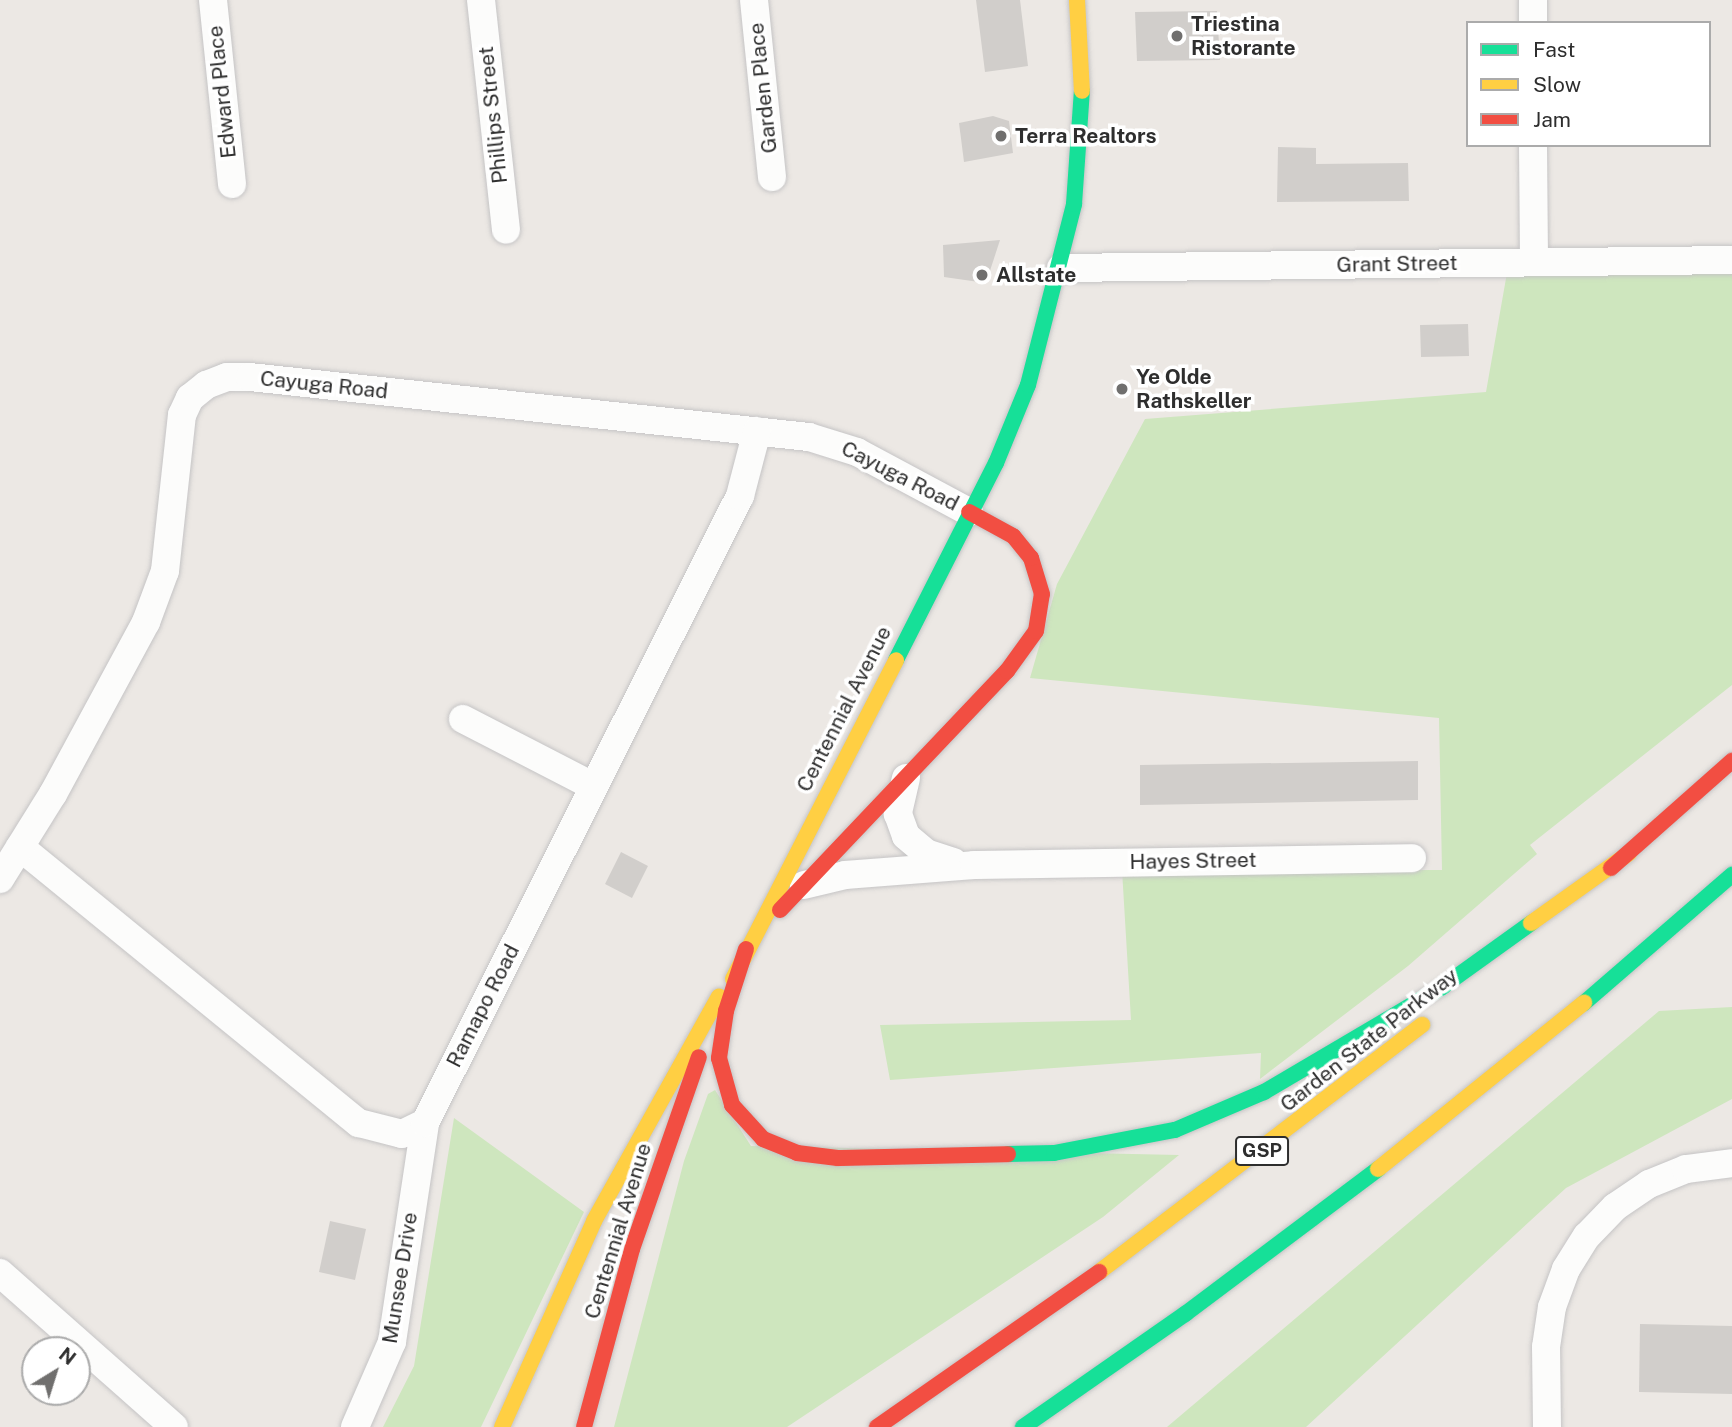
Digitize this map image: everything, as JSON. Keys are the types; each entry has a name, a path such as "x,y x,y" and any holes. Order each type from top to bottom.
{"main road":[{"name":"Centennial Avenue","path":"584,1427 660,1163 746,949 970,512 1019,410 1062,268 1079,152 1077,0"},
{"path":"502,1427 594,1221 746,949 801,886 1007,671 1029,644 1040,618 1041,583 1031,558 1013,536 970,512"},
{"name":"Garden State Parkway","path":"877,1427 1157,1231 1442,1009 1629,853 1732,761"},
{"path":"746,949 726,1011 719,1058 732,1105 763,1139 797,1153 838,1157 1054,1153 1175,1130 1264,1092 1442,987 1629,853"},
{"path":"1155,1357 1626,969 1732,875"},
{"path":"1023,1427 1185,1314 1410,1145"}],"street":[{"name":"Edward Place","path":"213,0 232,184"},
{"name":"Phillips Street","path":"481,0 506,230"},
{"name":"Garden Place","path":"754,0 772,177"},
{"path":"1533,0 1533,21"},
{"path":"1533,147 1534,262"},
{"name":"Grant Street","path":"1062,268 1732,260"},
{"name":"Cayuga Road","path":"0,879 146,622 166,571 182,415 190,398 206,384 227,377 250,377 757,431 840,444 970,512"},
{"name":"Ramapo Road","path":"425,1123 740,496 757,431"},
{"path":"463,719 593,786"},
{"name":"Hayes Street","path":"908,774 898,814 906,836 933,856 974,865"},
{"path":"20,847 359,1123 402,1133 425,1123"},
{"name":"Hayes Street","path":"801,886 845,875 974,865 1412,858"},
{"name":"Munsee Drive","path":"355,1427 391,1342 425,1123"},
{"path":"1547,1427 1546,1347 1552,1307 1566,1269 1587,1236 1615,1207 1649,1184 1686,1169 1732,1163"},
{"path":"0,1273 174,1427"}],"green space":[{"path":"1732,261 1732,685 1530,845 1537,854 1408,966 1260,1079 1261,1053 890,1080 880,1025 1131,1020 1122,870 1442,870 1439,718 1030,678 1057,584 1145,419 1486,392 1508,267"},
{"path":"1732,1007 1732,1099 1566,1188 1306,1427 1167,1427 1659,1011"},
{"path":"715,1090 751,1146 1179,1155 1103,1217 787,1427 614,1427 684,1161 708,1094"},
{"path":"454,1118 584,1212 481,1427 383,1427 414,1366"}],"building":[{"path":"976,0 1020,0 1028,66 985,72"},
{"name":"Triestina Ristorante","path":"1217,11 1220,60 1137,61 1135,12"},
{"path":"993,116 1009,121 1013,153 964,162 959,123"},
{"path":"1278,147 1316,148 1316,164 1408,163 1409,201 1277,202"},
{"path":"1000,240 986,283 944,277 943,245"},
{"path":"1468,324 1469,356 1421,357 1420,325"},
{"path":"1418,761 1418,800 1140,805 1140,765"},
{"path":"621,852 648,866 632,898 605,884"},
{"path":"330,1221 366,1229 355,1280 319,1272"},
{"path":"1640,1324 1732,1326 1732,1394 1639,1392"}],"traffic: fast":[{"path":"896,660 996,463 1028,385 1074,204 1082,91"},
{"path":"1584,1003 1732,875"},
{"path":"1008,1154 1054,1153 1175,1130 1264,1092 1442,987 1531,923"},
{"path":"1023,1427 1185,1314 1378,1169"}],"traffic: slow":[{"path":"1077,0 1082,91"},
{"path":"733,979 896,660"},
{"path":"1531,923 1629,853"},
{"path":"502,1427 594,1221 719,996"},
{"path":"1378,1169 1584,1003"},
{"path":"1099,1272 1422,1025"}],"traffic: jam":[{"path":"780,910 1007,671 1036,631 1042,594 1031,558 1013,536 969,512"},
{"path":"1611,868 1732,761"},
{"path":"746,949 726,1011 719,1058 732,1105 763,1139 797,1153 838,1158 1008,1154"},
{"path":"584,1427 632,1249 699,1057"},
{"path":"877,1427 1099,1272"}],"place":[{"name":"Triestina Ristorante","path":"1177,36"},
{"name":"Terra Realtors","path":"1001,136"},
{"name":"Allstate","path":"982,275"},
{"name":"Ye Olde Rathskeller","path":"1122,389"}]}
